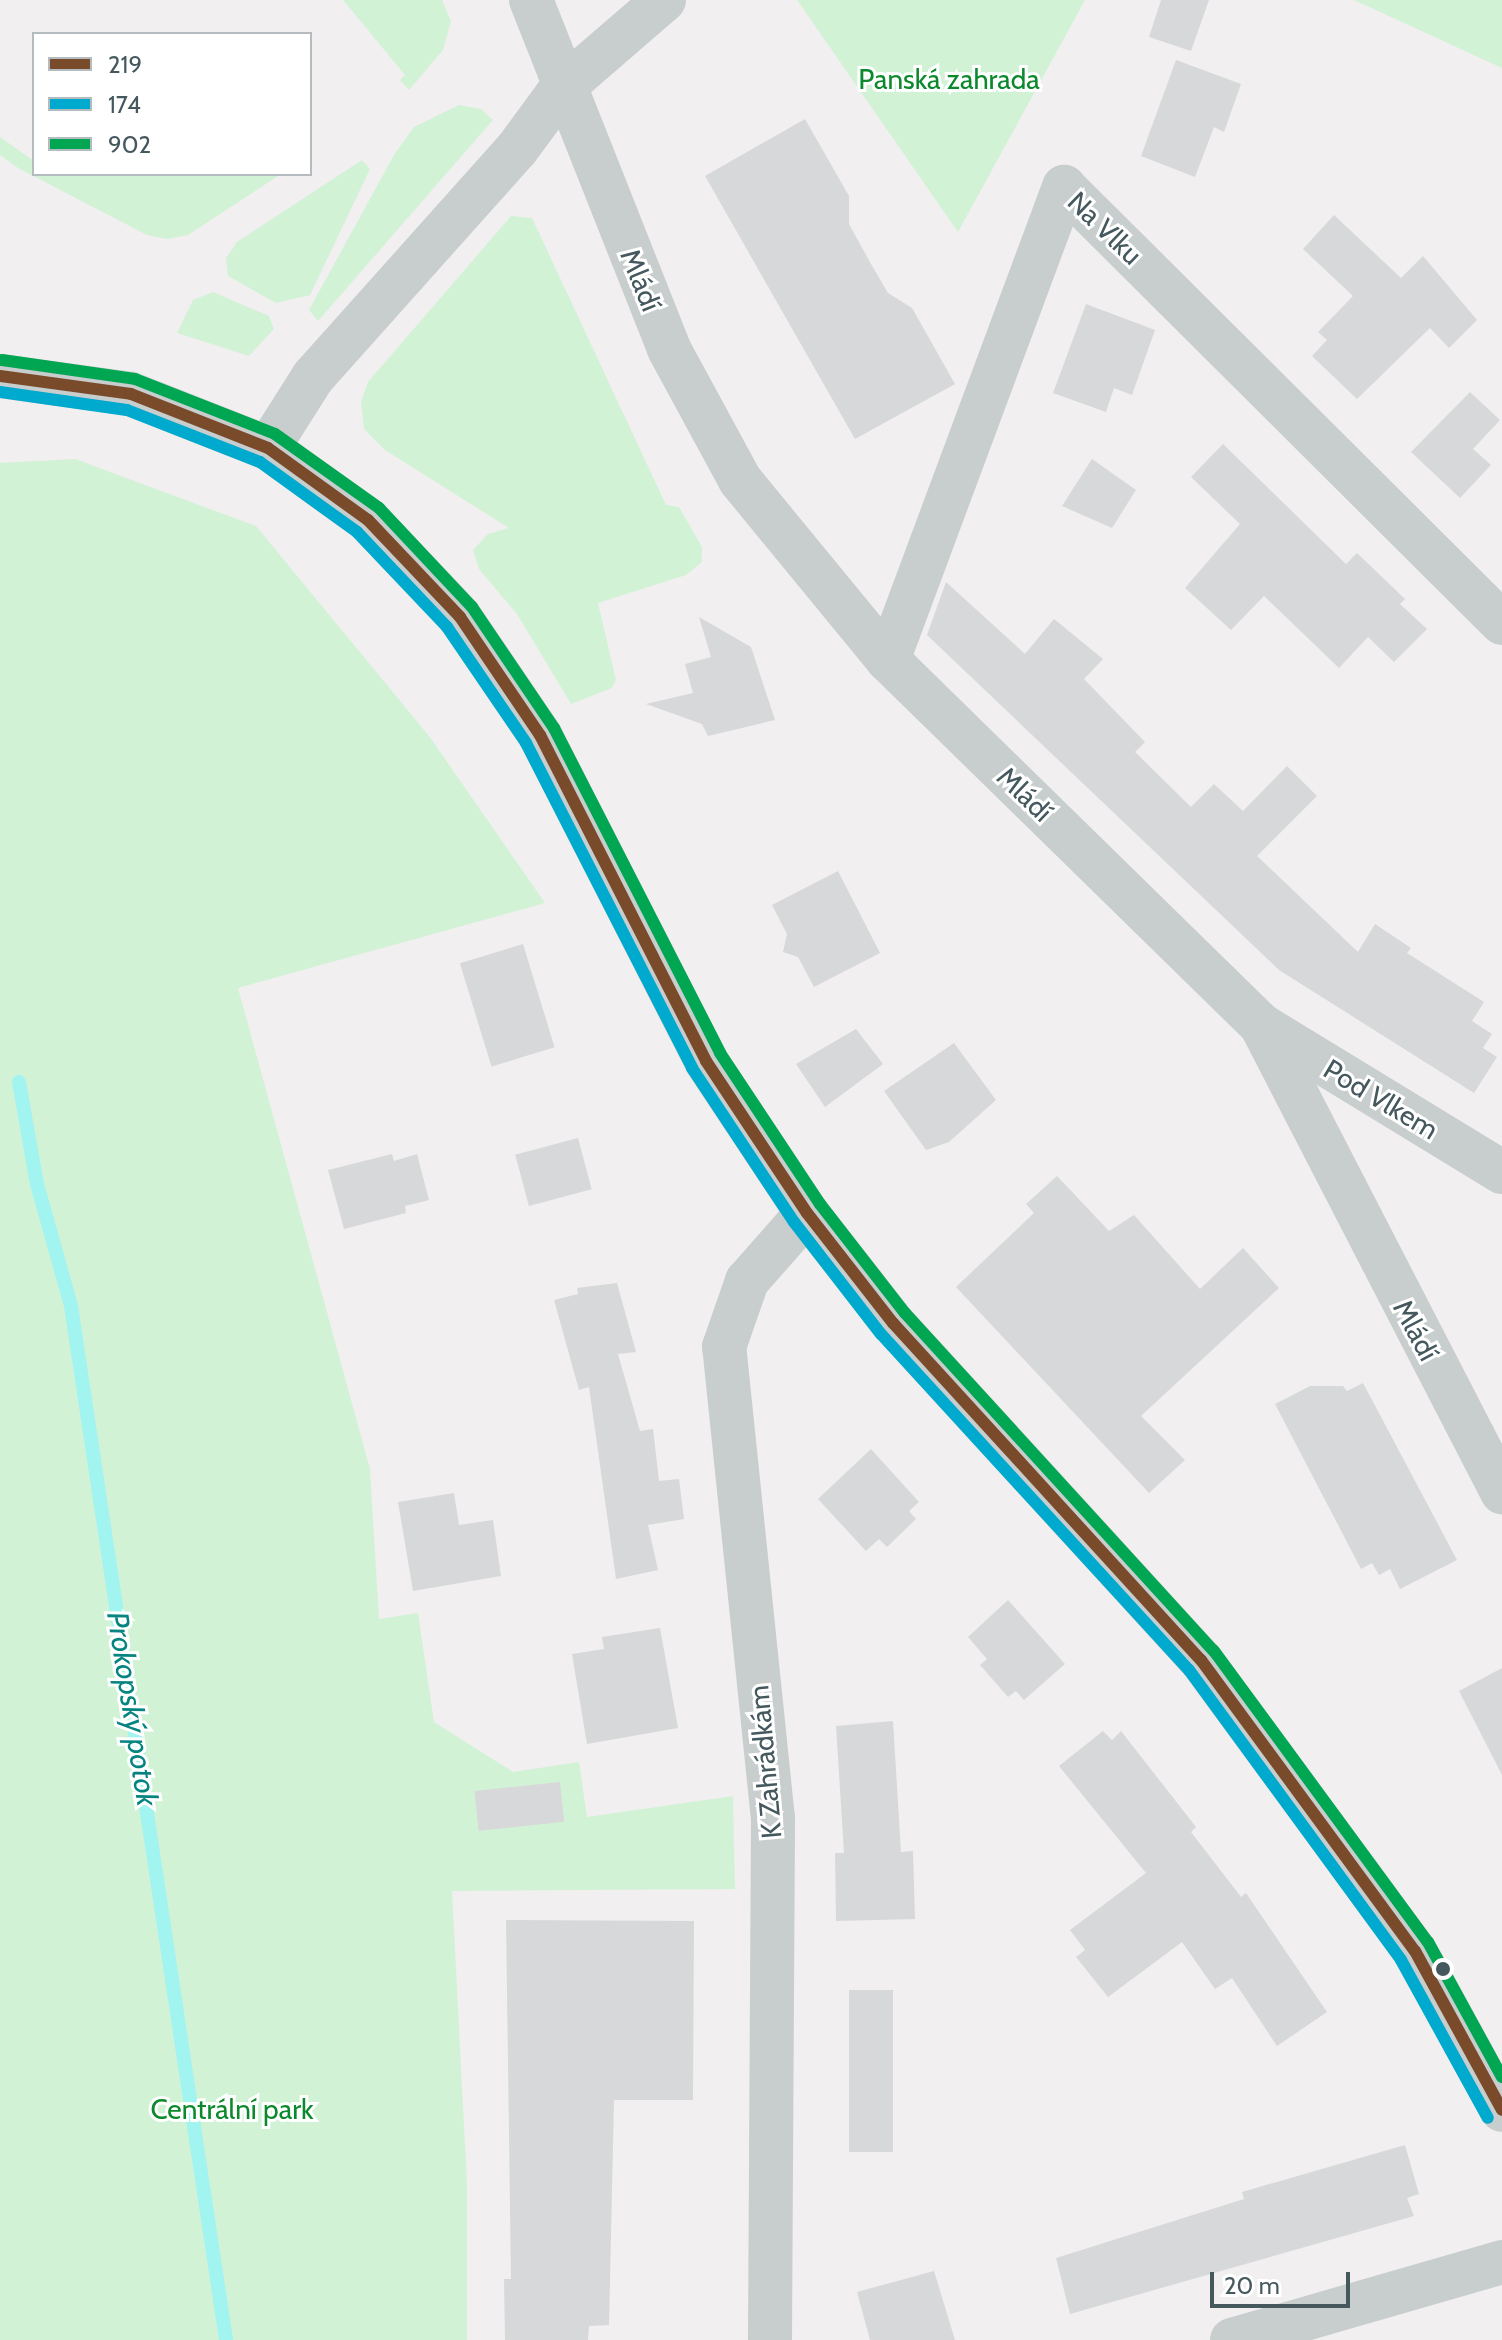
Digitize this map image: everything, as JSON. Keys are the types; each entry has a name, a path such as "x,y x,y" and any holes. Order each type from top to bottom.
{"street":[{"name":"Mládí","path":"531,0 561,89 669,349 740,480 888,660 1261,1025 1502,1492"},
{"path":"268,448 313,377 517,149 561,89 664,0"},
{"name":"Na Vlku","path":"888,660 1064,187 1502,623"},
{"path":"0,376 131,394 268,448 368,520 460,617 540,735 706,1061 807,1213 893,1323 1201,1660 1415,1951 1502,2110"},
{"name":"Pod Vlkem","path":"1261,1025 1502,1172"},
{"name":"K Zahrádkám","path":"770,2340 773,1819 724,1347 747,1281 807,1213"},
{"path":"1232,2340 1502,2262"}],"green space":[{"path":"343,0 442,0 451,21 443,50 409,90 400,80 405,75"},
{"name":"Panská zahrada","path":"797,0 1085,0 958,232"},
{"path":"1354,0 1502,0 1502,68"},
{"path":"459,105 481,109 493,120 318,321 309,310 394,155 414,127"},
{"path":"0,137 32,160 32,175 18,168 0,155"},
{"path":"362,160 370,169 310,295 276,303 228,276 226,258 237,242"},
{"path":"33,176 278,176 188,235 167,239 147,235"},
{"path":"511,216 532,218 666,505 679,507 702,547 702,562 686,575 598,603 616,680 612,688 571,704 517,614 479,569 473,550 488,534 509,528 385,450 364,429 361,402 368,382"},
{"path":"213,292 269,316 274,329 249,356 177,333 193,300"},
{"name":"Centrální park","path":"75,459 256,526 429,736 545,903 238,988 370,1469 379,1619 418,1613 434,1722 513,1772 579,1762 587,1817 733,1796 735,1889 452,1891 467,2183 467,2340 0,2340 0,463"}],"building":[{"path":"1161,0 1209,0 1191,51 1149,37"},
{"path":"1176,60 1241,84 1224,132 1214,127 1195,177 1141,156"},
{"path":"805,119 849,196 849,224 871,264 888,293 912,308 955,384 855,439 705,176"},
{"path":"1334,215 1401,278 1423,256 1477,320 1449,348 1430,328 1357,399 1312,356 1327,340 1318,332 1353,296 1303,249"},
{"path":"1086,304 1155,330 1132,395 1114,388 1106,412 1053,393"},
{"path":"1470,392 1500,420 1473,449 1491,465 1460,498 1411,452"},
{"path":"1223,444 1346,564 1357,553 1405,599 1400,604 1427,629 1394,662 1368,637 1339,668 1264,596 1231,630 1185,588 1240,524 1191,477"},
{"path":"1092,459 1136,490 1112,528 1062,506"},
{"path":"946,582 1025,654 1054,619 1103,659 1084,679 1145,742 1135,752 1191,807 1214,784 1243,811 1287,766 1317,796 1257,856 1358,952 1375,924 1411,948 1407,953 1484,1002 1472,1021 1492,1034 1483,1048 1497,1057 1474,1093 1279,970 927,635"},
{"path":"699,617 751,647 775,720 708,736 702,724 646,704 693,693 685,664 711,657"},
{"path":"838,871 880,953 814,987 798,957 783,952 787,934 772,905"},
{"path":"523,944 555,1047 491,1067 460,963"},
{"path":"856,1029 883,1064 825,1107 796,1064"},
{"path":"954,1043 996,1100 949,1142 926,1150 884,1091"},
{"path":"578,1138 592,1189 529,1206 515,1155"},
{"path":"392,1154 394,1161 417,1154 429,1200 405,1206 406,1213 344,1229 328,1170"},
{"path":"1057,1176 1109,1231 1134,1215 1200,1289 1243,1248 1279,1288 1141,1416 1185,1460 1149,1493 956,1287 1034,1213 1026,1204"},
{"path":"617,1283 636,1352 618,1354 640,1431 653,1429 659,1481 679,1479 684,1519 648,1525 658,1570 616,1579 589,1387 579,1390 554,1300 578,1294 577,1288"},
{"path":"1363,1383 1457,1560 1400,1589 1390,1569 1379,1575 1372,1563 1361,1569 1275,1404 1310,1386 1343,1386 1347,1391"},
{"path":"871,1449 919,1502 909,1511 916,1519 887,1547 879,1539 866,1551 818,1499"},
{"path":"454,1493 459,1525 493,1520 501,1576 413,1591 398,1502"},
{"path":"1008,1600 1065,1664 1024,1700 1016,1691 1008,1697 980,1665 987,1659 968,1637"},
{"path":"660,1628 678,1728 587,1744 572,1654 604,1649 602,1637"},
{"path":"1502,1668 1502,1775 1459,1691"},
{"path":"893,1721 901,1852 913,1851 915,1919 836,1921 835,1853 844,1853 836,1726"},
{"path":"1103,1731 1112,1740 1121,1731 1196,1827 1191,1832 1241,1897 1246,1893 1327,2012 1277,2046 1232,1978 1215,1989 1182,1942 1108,1997 1076,1957 1085,1950 1070,1930 1146,1873 1059,1766"},
{"path":"560,1782 564,1822 479,1831 474,1791"},
{"path":"506,1920 694,1921 693,2100 614,2100 609,2325 589,2326 588,2340 505,2340 504,2279 511,2279"},
{"path":"849,1990 893,1990 893,2152 849,2152"},
{"path":"1405,2145 1419,2194 1407,2198 1414,2216 1070,2314 1056,2258 1244,2199 1242,2192"},
{"path":"934,2271 955,2340 870,2340 857,2292"}],"waterway":[{"name":"Prokopský potok","path":"19,1082 37,1184 71,1306 226,2340"}],"transit line":[{"name":"902","path":"2,360 135,379 275,434 379,508 472,607 554,728 720,1053 820,1204 905,1313 1214,1651 1428,1942 1502,2077"},
{"name":"219","path":"0,376 131,394 268,448 368,520 460,617 540,735 706,1061 807,1213 893,1323 1201,1660 1415,1951 1502,2110"},
{"name":"174","path":"0,392 127,410 260,462 357,532 447,627 526,743 692,1068 794,1222 881,1334 1189,1670 1401,1960 1488,2118"}]}
